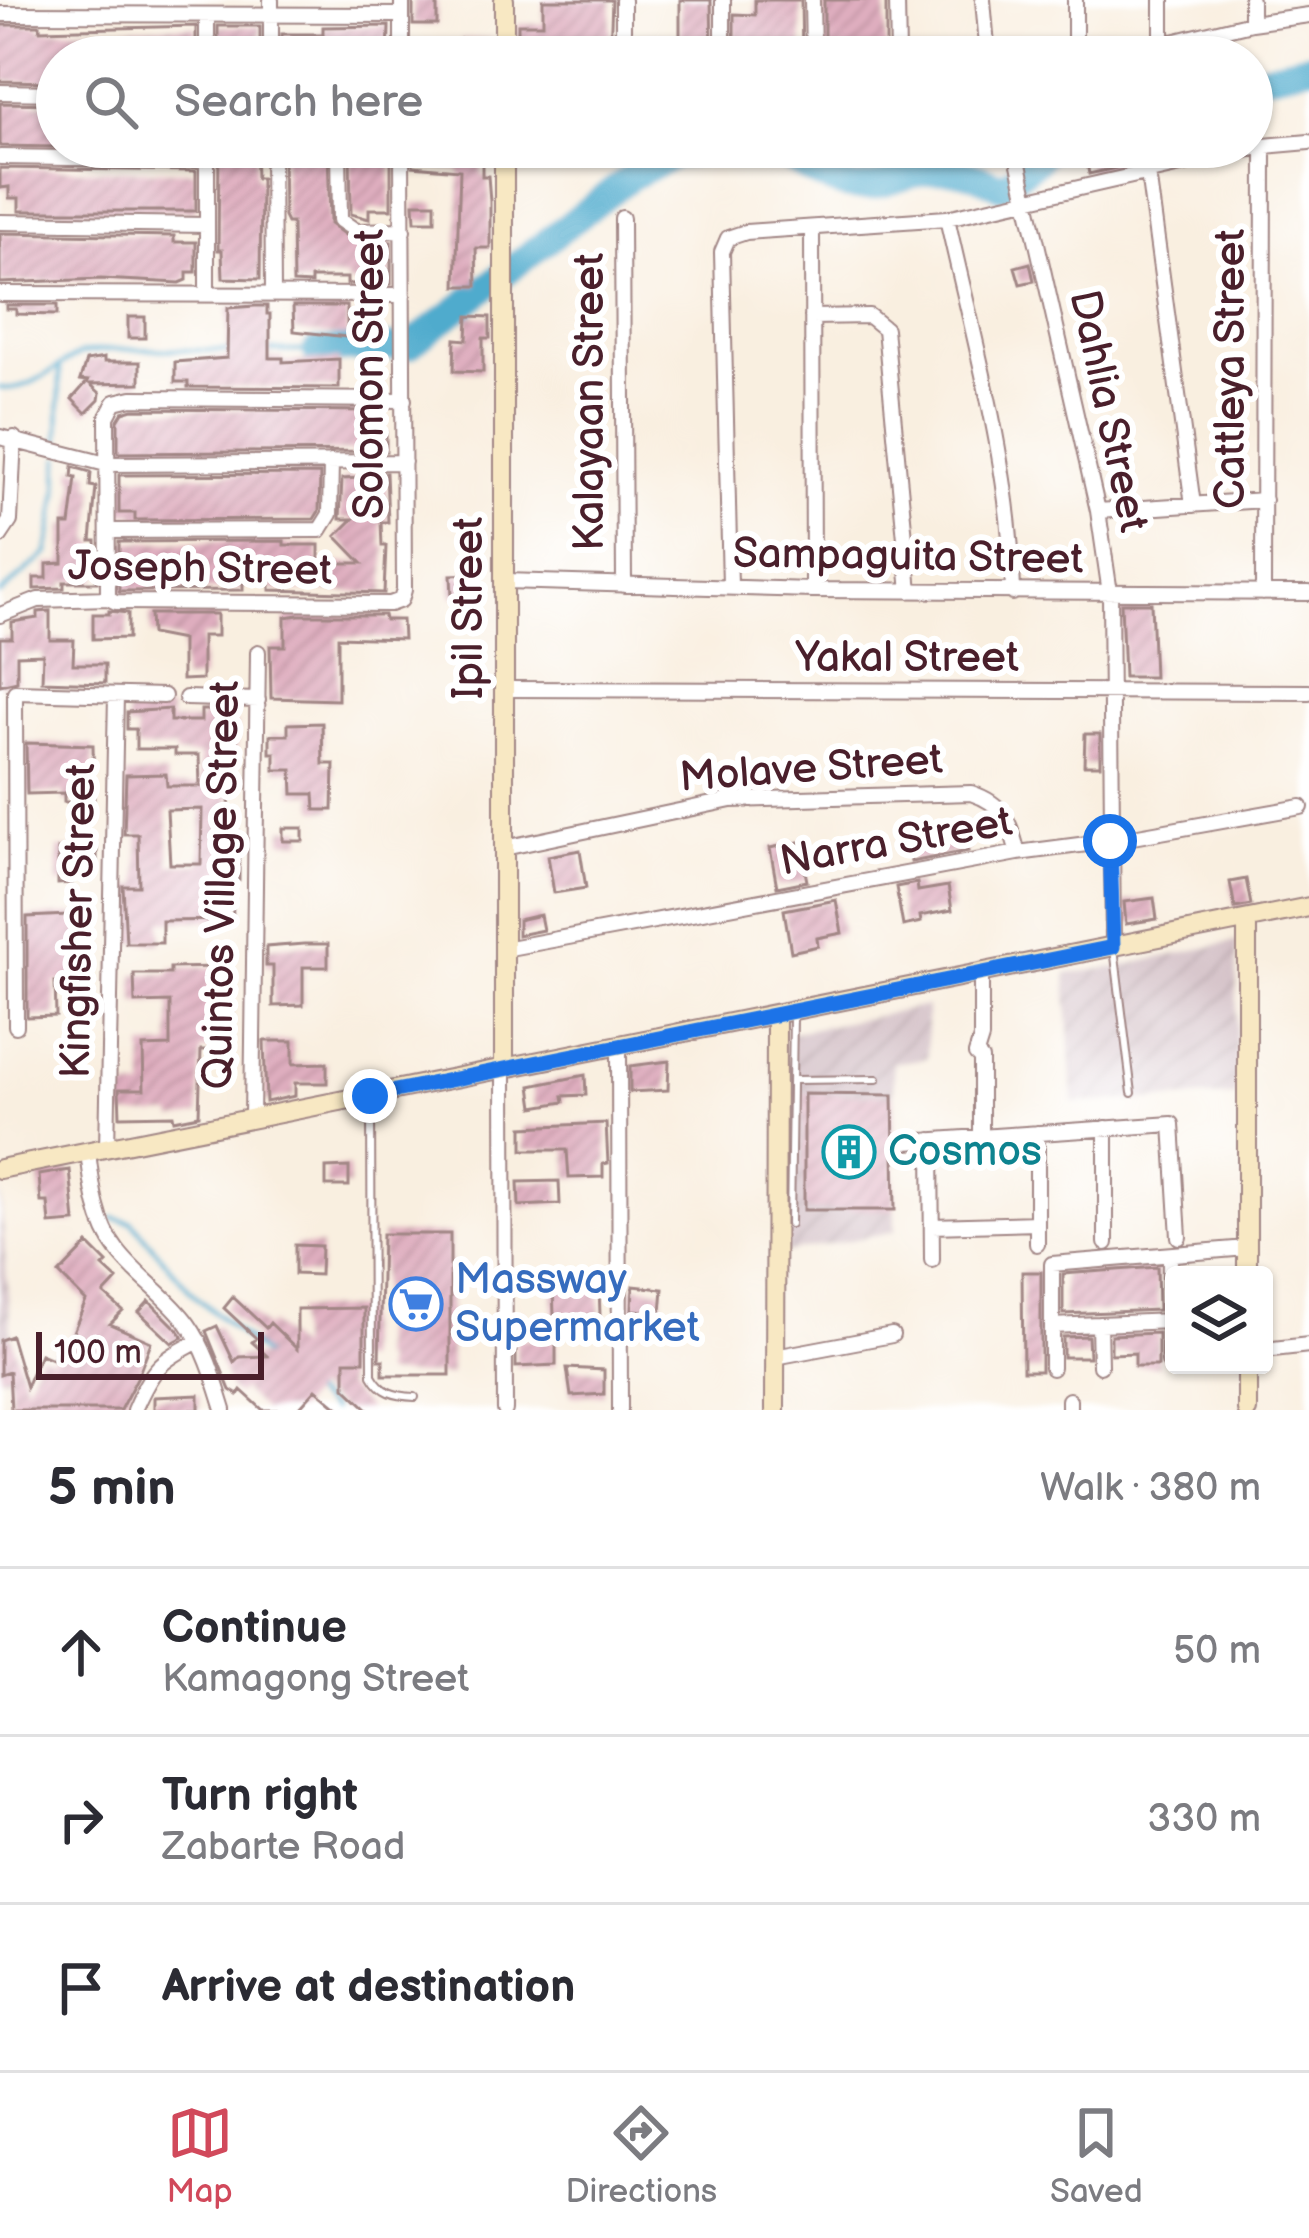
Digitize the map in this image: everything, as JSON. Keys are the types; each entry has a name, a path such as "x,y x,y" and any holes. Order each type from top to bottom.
{"street":[{"path":"504,0 504,36"},
{"path":"622,0 623,36"},
{"path":"723,0 723,36"},
{"path":"812,0 813,36"},
{"path":"897,0 898,36"},
{"path":"983,0 986,36"},
{"path":"1075,0 1075,36"},
{"path":"1162,0 1162,36"},
{"path":"1251,0 1251,23"},
{"path":"0,14 207,15 271,7 402,7"},
{"path":"207,15 207,36"},
{"path":"1198,36 1309,15"},
{"path":"0,92 36,93"},
{"path":"1273,145 1309,142"},
{"path":"0,157 36,156"},
{"path":"207,168 207,294"},
{"path":"272,168 273,294"},
{"path":"339,168 340,220 356,231 403,230"},
{"name":"Solomon Street","path":"401,600 402,168"},
{"name":"Ipil Street","path":"504,168 504,1069"},
{"name":"Dahlia Street","path":"1022,168 1098,511 1110,593 1113,947"},
{"path":"730,586 722,252 728,238 746,232 947,218 1028,192 1169,168"},
{"name":"Cattleya Street","path":"1263,593 1264,168"},
{"path":"1148,173 1193,505"},
{"name":"Kalayaan Street","path":"622,218 624,585"},
{"path":"947,218 1001,461 1012,540 1013,593"},
{"path":"0,222 207,225"},
{"path":"812,228 813,590"},
{"path":"0,294 403,295"},
{"path":"812,317 869,316 885,329 910,592"},
{"path":"108,598 107,417 116,402 131,398 404,400"},
{"path":"0,536 10,521 7,437 106,464 404,462"},
{"path":"109,531 320,530 330,514 331,462"},
{"path":"1098,511 1264,500"},
{"name":"Sampaguita Street","path":"505,581 910,592 1309,592"},
{"name":"Joseph Street","path":"0,615 38,600 391,604 401,600"},
{"name":"Quintos Village Street","path":"252,1119 258,652"},
{"name":"Yakal Street","path":"505,689 1309,692"},
{"path":"16,1026 13,697 19,690 164,695"},
{"name":"Kingfisher Street","path":"116,695 95,1199 116,1249 175,1309 199,1341 224,1410"},
{"path":"186,698 258,700"},
{"name":"Molave Street","path":"504,848 731,800 971,793 992,800 1008,815 1018,853"},
{"name":"Narra Street","path":"504,949 1018,853 1301,807"},
{"path":"0,1169 1309,907"},
{"path":"1052,1368 1052,1264 1221,1251 1247,1259 1247,920"},
{"path":"981,973 981,1038 986,1054 981,1059 981,1137"},
{"path":"775,1410 785,1013"},
{"path":"619,1046 620,1410"},
{"path":"504,1069 505,1410"},
{"path":"906,1142 1172,1124 1179,1238"},
{"path":"1106,1128 1106,1243"},
{"path":"1037,1133 1037,1244"},
{"path":"931,1140 932,1259"},
{"path":"932,1226 1037,1223"},
{"path":"1170,1256 1170,1266"},
{"path":"1052,1326 1165,1321"},
{"path":"1099,1324 1100,1366"},
{"path":"775,1357 892,1335"},
{"path":"134,1410 150,1373 199,1341"},
{"path":"1273,1349 1309,1345"},
{"path":"1247,1374 1247,1410"}],"lane":[{"path":"1113,947 1132,1093"},
{"path":"785,1013 793,1080 790,1224"},
{"path":"793,1080 878,1079"},
{"path":"370,1096 372,1375 389,1393 415,1397"}],"shaded area":[{"path":"1237,941 1236,1096 1073,1103 1066,974"},
{"path":"927,1006 927,1058 893,1063 895,1231 786,1253 785,1061 792,1060 790,1033"},
{"path":"0,1185 14,1374 0,1377"}],"building":[{"path":"413,0 437,0 437,25 413,25"},
{"path":"543,0 612,0 611,36 518,36 518,24 543,24"},
{"path":"680,0 711,0 712,36 680,36"},
{"path":"755,0 801,0 802,36 734,36 734,14 755,15"},
{"path":"824,0 886,0 886,36 824,36"},
{"path":"0,25 40,25 40,30 196,26 196,36 36,36 36,82 0,81"},
{"path":"218,26 260,26 260,36 218,36"},
{"path":"389,26 389,36 282,36 323,34 323,27"},
{"path":"0,103 36,104 36,147 0,146"},
{"path":"0,168 196,171 196,211 19,211 19,198 9,198 9,187 0,188"},
{"path":"219,168 256,168 256,178 261,178 260,279 223,278 222,250 218,250"},
{"path":"283,168 329,168 330,224 355,242 391,242 391,284 347,284 347,278 293,283 292,223 284,217"},
{"path":"350,168 391,168 391,209 369,209 369,219 351,214"},
{"path":"436,168 482,168 482,176 488,176 490,248 476,248 477,286 456,286 460,170"},
{"path":"414,203 435,203 435,221 415,221"},
{"path":"0,233 174,236 174,242 196,242 196,272 187,272 187,280 180,283 101,279 0,283"},
{"path":"1030,263 1034,281 1020,284 1015,267"},
{"path":"6,305 57,305 57,315 16,314 16,309 6,309"},
{"path":"267,306 270,358 283,358 283,362 339,359 339,388 188,387 188,382 175,382 175,362 227,358 228,308"},
{"path":"293,306 347,306 347,337 294,331"},
{"path":"468,316 490,317 490,338 483,338 483,372 454,371 455,339 467,340"},
{"path":"128,317 145,317 145,338 128,338"},
{"path":"104,358 104,362 140,362 140,383 90,384 100,393 86,413 72,399 88,381 80,380 86,361"},
{"path":"133,409 375,411 375,432 386,432 386,451 118,453 118,420"},
{"path":"73,467 91,472 90,486 96,487 91,541 96,541 97,582 64,582 64,588 34,589 34,578 47,578 47,564 63,563 63,525 70,525 76,478"},
{"path":"386,473 388,522 381,522 382,546 386,546 384,593 270,590 270,565 243,565 243,590 119,591 119,542 284,541 284,545 319,545 319,563 362,563 336,536 353,519 340,519 342,479"},
{"path":"320,474 319,511 314,519 135,520 135,513 119,513 119,475"},
{"path":"474,574 472,596 452,597 451,575"},
{"path":"1121,603 1151,603 1154,677 1124,677"},
{"path":"50,611 50,640 74,640 73,664 105,664 105,683 42,681 43,654 17,655 17,681 0,685 0,638 12,638 12,622"},
{"path":"128,613 128,638 93,639 93,614"},
{"path":"150,614 217,614 217,636 202,636 202,679 182,680 182,640 151,634"},
{"path":"384,615 385,620 402,620 403,639 338,637 338,700 271,698 270,646 285,646 285,617"},
{"path":"170,709 170,721 201,721 201,710 230,710 230,723 237,723 237,751 228,756 230,832 239,831 239,880 232,880 233,920 162,921 162,943 126,943 123,886 139,886 138,834 124,834 126,775 166,774 167,786 200,786 199,755 175,755 175,749 136,749 136,729 127,729 127,712","holes":["202,809 201,864 170,864 167,810"]},
{"path":"322,723 323,764 334,764 333,810 315,810 314,794 293,794 292,770 275,770 275,753 270,753 270,735 288,735 288,724"},
{"path":"1085,734 1100,734 1100,765 1084,765"},
{"path":"26,743 93,745 94,802 64,802 64,793 27,794"},
{"path":"963,826 968,851 911,862 906,837"},
{"path":"283,828 303,828 303,841 283,841"},
{"path":"799,842 807,881 777,887 770,848"},
{"path":"58,849 97,849 97,868 72,868 72,883 58,884"},
{"path":"580,850 586,888 554,893 548,856"},
{"path":"1246,879 1251,905 1235,908 1230,882"},
{"path":"917,883 918,891 948,886 952,910 920,916 921,922 903,926 896,887"},
{"path":"1154,898 1157,919 1126,924 1124,902"},
{"path":"836,900 842,933 817,938 818,946 791,952 784,910"},
{"path":"90,914 87,981 55,982 56,1016 27,1017 27,917"},
{"path":"540,915 543,930 518,935 518,920"},
{"path":"328,944 328,967 303,967 303,1005 273,1006 273,966 266,966 266,947"},
{"path":"219,967 219,981 210,981 210,1006 232,1006 230,1050 201,1050 199,1115 174,1120 173,1115 120,1116 119,1089 144,1089 143,1047 170,1046 170,1002 135,1003 134,974"},
{"path":"264,1041 293,1041 293,1064 327,1063 327,1083 295,1083 295,1096 266,1102"},
{"path":"669,1061 668,1090 630,1092 630,1066"},
{"path":"585,1075 586,1095 563,1096 564,1102 534,1107 531,1086"},
{"name":"Cosmos","path":"804,1094 893,1095 895,1210 804,1210"},
{"path":"606,1123 608,1163 603,1164 603,1177 569,1178 567,1150 523,1150 523,1127"},
{"path":"349,1167 349,1186 326,1186 326,1168"},
{"path":"70,1170 75,1222 50,1224 48,1202 41,1202 39,1175"},
{"path":"559,1181 560,1204 519,1206 518,1182"},
{"name":"Massway Supermarket","path":"382,1234 450,1234 450,1375 383,1375 383,1360 379,1360"},
{"path":"88,1244 117,1280 104,1294 123,1311 110,1324 151,1342 138,1376 120,1410 11,1410 9,1372 0,1375 0,1340 11,1336 26,1387 40,1354 52,1359 59,1342 67,1346 86,1301 59,1274"},
{"path":"295,1245 321,1246 320,1275 295,1274"},
{"path":"1157,1267 1158,1310 1063,1314 1063,1274"},
{"path":"1022,1272 1041,1272 1041,1371 1023,1371"},
{"path":"633,1286 663,1289 661,1312 632,1310"},
{"path":"599,1287 600,1315 554,1315 553,1288"},
{"path":"233,1297 297,1349 297,1309 364,1308 364,1361 345,1361 345,1387 369,1410 341,1410 316,1389 297,1410 263,1410 241,1390 238,1395 230,1390 206,1331 217,1326 234,1362 239,1357 267,1356 252,1342 256,1338 224,1308"},
{"path":"149,1301 183,1337 172,1343 139,1312"},
{"path":"1158,1333 1158,1366 1135,1366 1135,1353 1111,1354 1111,1335"},
{"path":"1088,1336 1089,1357 1063,1357 1063,1337"},
{"path":"516,1338 556,1341 556,1365 516,1367"},
{"path":"567,1368 604,1370 604,1394 571,1396"},
{"path":"199,1395 199,1410 154,1410 154,1397"}],"waterway":[{"path":"1273,73 1309,65"},
{"path":"316,351 409,346 631,177 650,168"},
{"path":"803,168 856,187 941,170 972,175 1001,187 1027,168"},
{"path":"0,388 31,383 89,352 233,351"},
{"path":"268,351 316,351"},
{"path":"59,447 60,369"},
{"path":"0,594 48,553 59,458"},
{"path":"113,1218 132,1222 193,1294 266,1357"},
{"path":"308,1391 331,1410"}],"place":[{"name":"Cosmos","path":"849,1152"},
{"name":"Massway Supermarket","path":"416,1304"}],"route":[{"path":"370,1096 1113,947 1110,841"}]}
